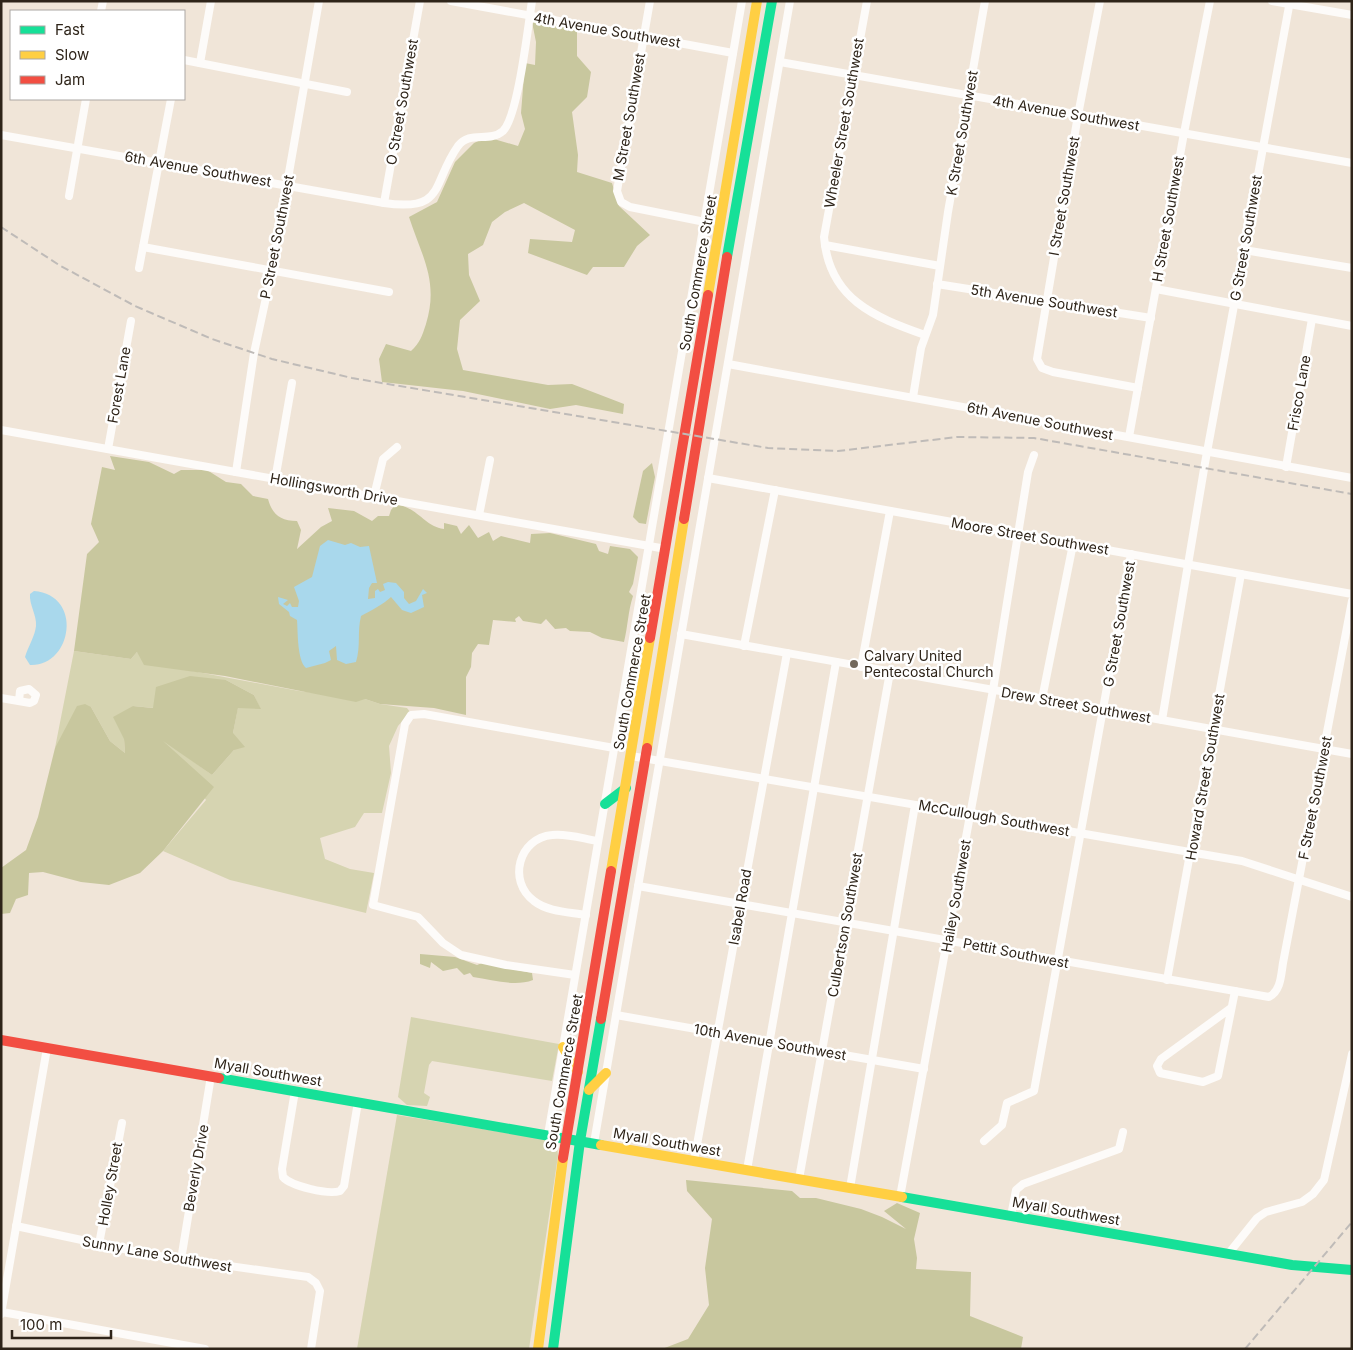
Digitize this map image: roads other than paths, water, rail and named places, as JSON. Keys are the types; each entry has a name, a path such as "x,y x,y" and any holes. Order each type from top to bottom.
{"main road":[{"name":"South Commerce Street","path":"538,1349 558,1190 666,549 683,434 722,218 757,1"},
{"name":"South Commerce Street","path":"553,1349 580,1141 674,587 696,437 772,1"},
{"path":"666,549 670,552 670,576 674,587"},
{"path":"605,804 626,788"},
{"name":"Myall Southwest","path":"1,1040 1011,1216 1328,1269 1352,1270"},
{"path":"563,1047 578,1072"},
{"path":"589,1090 606,1073"}],"street":[{"path":"200,63 211,1"},
{"name":"P Street Southwest","path":"236,472 254,353 272,270 319,1"},
{"name":"O Street Southwest","path":"384,203 420,1"},
{"name":"4th Avenue Southwest","path":"451,1 734,53"},
{"path":"529,16 532,1"},
{"name":"M Street Southwest","path":"650,1 617,181 617,191 621,202 635,208 704,222"},
{"path":"548,1135 742,1"},
{"path":"594,1143 790,1"},
{"name":"Wheeler Street Southwest","path":"824,245 867,1"},
{"name":"K Street Southwest","path":"937,284 985,1"},
{"name":"I Street Southwest","path":"1100,1 1078,115 1037,359 1042,368 1053,372 1138,388"},
{"name":"H Street Southwest","path":"1129,438 1210,1"},
{"path":"1272,1 1352,15"},
{"name":"G Street Southwest","path":"1162,720 1234,304 1290,3"},
{"name":"6th Avenue Southwest","path":"1,135 384,203 403,206 423,202 435,192 462,142 472,137 494,136 505,128 514,106 529,16"},
{"path":"185,60 305,82 347,92"},
{"name":"4th Avenue Southwest","path":"780,62 1352,163"},
{"path":"69,196 86,100"},
{"path":"139,268 171,100"},
{"path":"925,335 884,319 852,299 833,274 824,245 940,266"},
{"path":"143,247 389,292"},
{"path":"1244,250 1352,268"},
{"path":"913,397 925,335 933,315 937,284"},
{"name":"5th Avenue Southwest","path":"937,284 1151,318"},
{"path":"1156,289 1352,326"},
{"name":"Frisco Lane","path":"1286,467 1312,319"},
{"name":"Forest Lane","path":"108,449 130,321"},
{"name":"6th Avenue Southwest","path":"728,364 1352,478"},
{"path":"275,480 292,383"},
{"name":"Hollingsworth Drive","path":"1,430 666,549"},
{"path":"374,496 383,458 397,447"},
{"name":"Hailey Southwest","path":"900,1197 993,690 1028,472 1034,455"},
{"path":"479,515 490,460"},
{"name":"Moore Street Southwest","path":"708,478 1352,594"},
{"path":"744,646 775,490"},
{"path":"861,667 890,511"},
{"path":"1042,699 1073,544"},
{"name":"G Street Southwest","path":"984,1141 1002,1125 1007,1103 1034,1091 1131,554"},
{"name":"Howard Street Southwest","path":"1167,980 1241,574"},
{"name":"F Street Southwest","path":"1275,994 1278,988 1352,601"},
{"name":"Drew Street Southwest","path":"681,634 1352,754"},
{"name":"Isabel Road","path":"694,1161 786,653"},
{"path":"747,1170 836,662"},
{"name":"Culbertson Southwest","path":"799,1179 890,672"},
{"path":"1,698 19,701"},
{"path":"575,975 480,960 455,952 443,943 418,917 373,905 407,719 411,715 424,714 614,748"},
{"name":"McCullough Southwest","path":"631,756 1242,861 1352,897"},
{"path":"850,1188 915,805"},
{"path":"586,914 549,908 535,903 522,886 519,865 526,849 544,837 562,835 598,841"},
{"name":"Pettit Southwest","path":"638,886 1167,980 1269,997 1275,994"},
{"path":"1231,1008 1161,1059 1157,1066 1160,1073 1203,1082 1218,1076 1235,991"},
{"name":"10th Avenue Southwest","path":"616,1015 924,1069"},
{"path":"47,1048 1,1313 205,1349"},
{"path":"1229,1253 1257,1218 1266,1212 1302,1202 1313,1194 1324,1180 1352,1054"},
{"name":"Beverly Drive","path":"180,1260 211,1076"},
{"path":"295,1091 282,1168 283,1177 292,1184 333,1192 340,1191 344,1186 358,1102"},
{"name":"Holley Street","path":"99,1244 122,1122"},
{"path":"1011,1216 1016,1190 1023,1184 1119,1149 1124,1132"},
{"name":"Sunny Lane Southwest","path":"16,1226 180,1260 298,1276 313,1280 320,1291 320,1306 311,1349"}],"water":[{"path":"328,540 345,545 351,543 360,547 369,546 377,583 372,583 369,588 368,599 375,598 375,591 378,589 380,592 385,590 383,584 388,582 396,583 404,592 404,598 409,604 416,601 423,589 427,593 422,595 424,607 411,613 402,610 391,597 361,616 356,662 346,664 337,660 336,646 329,651 331,660 306,668 299,652 297,620 290,616 289,612 279,604 278,597 288,600 283,604 287,606 290,603 292,607 298,607 299,601 294,587 312,577 320,546"},
{"path":"34,591 50,595 60,605 66,617 66,630 63,644 55,655 44,663 30,665 25,657 36,626 30,598 30,594"}],"railway":[{"path":"1,227 59,265 135,306 212,339 272,359 352,378 768,448 838,451 957,437 1034,438 1352,494"},
{"path":"1245,1349 1352,1222"}],"place":[{"name":"Calvary United Pentecostal Church","path":"854,664"}]}
